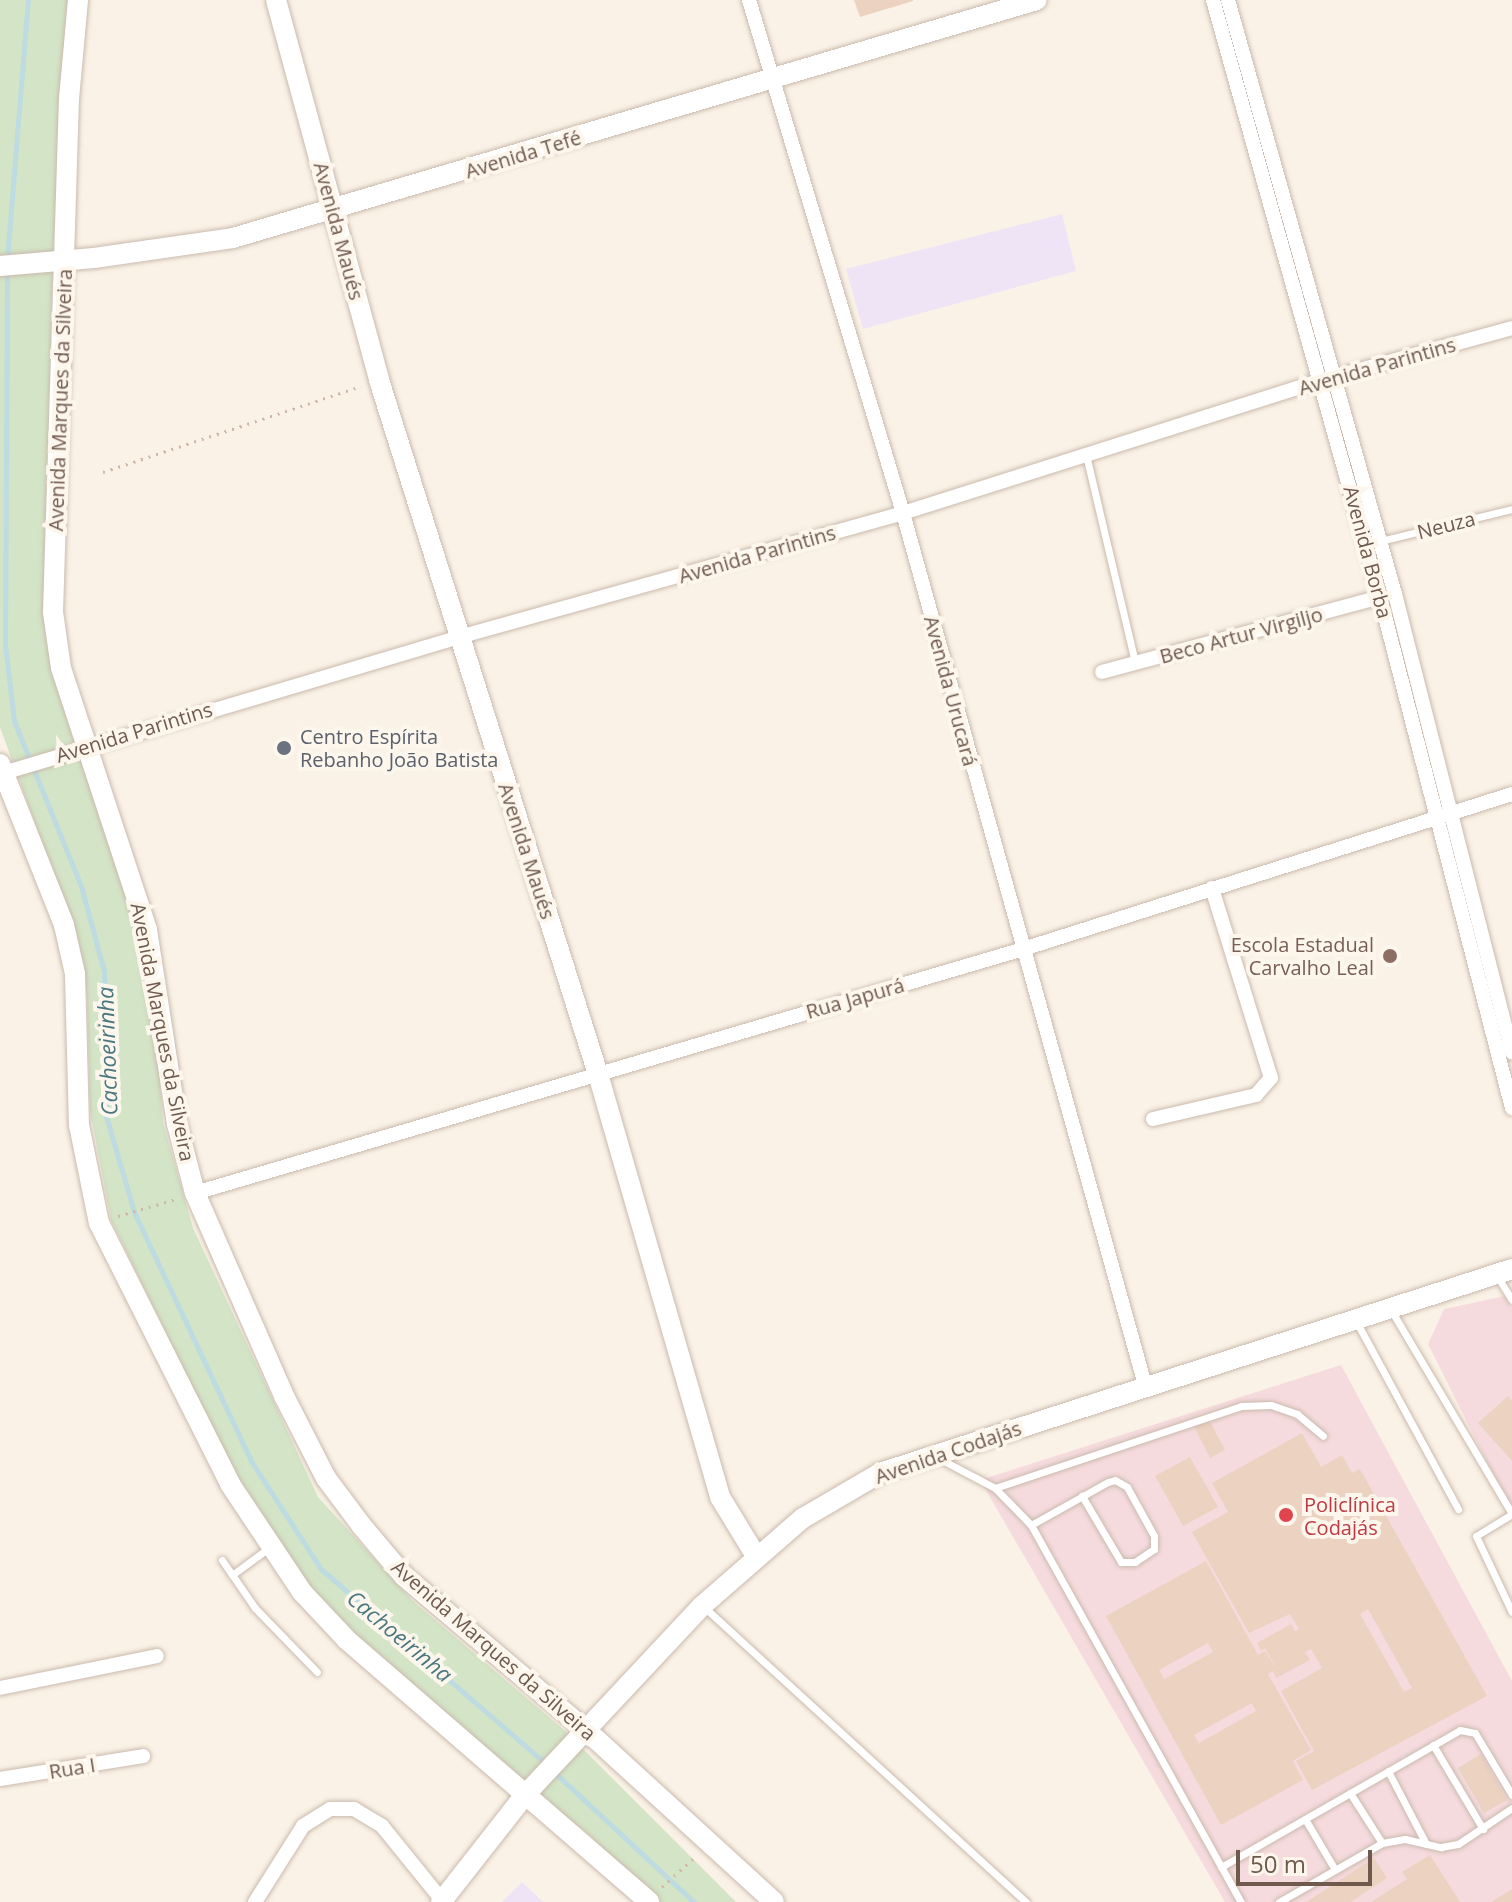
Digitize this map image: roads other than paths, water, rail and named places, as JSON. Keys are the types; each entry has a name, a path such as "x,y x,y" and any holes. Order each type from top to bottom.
{"street":[{"name":"Avenida Marques da Silveira","path":"78,0 69,98 62,262 53,612 61,668 81,747 147,930 185,1196 326,1478 404,1576 580,1738 774,1902"},
{"name":"Avenida Maués","path":"276,0 379,380 598,1074 720,1497 756,1556"},
{"name":"Avenida Urucará","path":"749,0 903,513 1020,950 1145,1385"},
{"name":"Avenida Tefé","path":"0,266 62,262 233,238 334,211 1037,0"},
{"name":"Avenida Borba","path":"1213,0 1380,541 1512,1108"},
{"name":"Avenida Borba","path":"1228,0 1328,379 1380,597 1508,1017 1512,1052"},
{"name":"Avenida Parintins","path":"5,770 459,637 903,513 1328,379 1512,328"},
{"name":"Beco Artur Virgiljo","path":"1102,672 1380,597"},
{"path":"5,770 64,925 72,962 79,1125 99,1223 185,1399 302,1592 347,1640 531,1789 650,1900"},
{"name":"Rua Japurá","path":"185,1196 1020,950 1512,794"},
{"path":"1153,1119 1256,1095 1271,1078 1212,888"},
{"name":"Avenida Codajás","path":"441,1901 531,1789 702,1606 803,1518 880,1473 1145,1385 1504,1272"},
{"path":"0,1688 157,1656"},
{"name":"Rua I","path":"0,1779 143,1756"},
{"path":"255,1902 303,1826 330,1809 354,1809 382,1826 441,1901"}],"lane":[{"path":"1086,455 1135,663"},
{"name":"Neuza","path":"1380,541 1512,509"},
{"path":"1504,1272 1512,1300"},
{"path":"1390,1308 1512,1514 1476,1536 1512,1612"},
{"path":"1355,1319 1458,1509"},
{"path":"995,1488 1241,1406 1271,1405 1297,1414 1323,1436"},
{"path":"933,1455 995,1488 1031,1525 1241,1902"},
{"path":"1031,1525 1082,1496 1108,1482 1122,1482 1154,1536 1154,1549 1135,1562 1121,1562 1082,1496"},
{"path":"232,1575 271,1545"},
{"path":"222,1560 255,1608 317,1672"},
{"path":"702,1606 1026,1902"},
{"path":"1221,1867 1460,1730 1471,1730 1512,1795"},
{"path":"1433,1745 1483,1829"},
{"path":"1388,1771 1426,1844"},
{"path":"1350,1793 1382,1843"},
{"path":"1279,1902 1382,1843 1405,1839 1426,1844 1458,1844 1512,1808"},
{"path":"1305,1819 1334,1868"}],"waterway":[{"name":"Cachoeirinha","path":"7,260 28,0"},
{"name":"Cachoeirinha","path":"7,270 5,645 14,721 81,886 104,971 106,1116 134,1212 251,1461 321,1569 547,1765"},
{"name":"Cachoeirinha","path":"554,1772 694,1902"}],"place":[{"name":"Centro Espírita Rebanho João Batista","path":"284,748"},
{"name":"Escola Estadual Carvalho Leal","path":"1390,956"},
{"name":"Policlínica Codajás","path":"1286,1515"}]}
